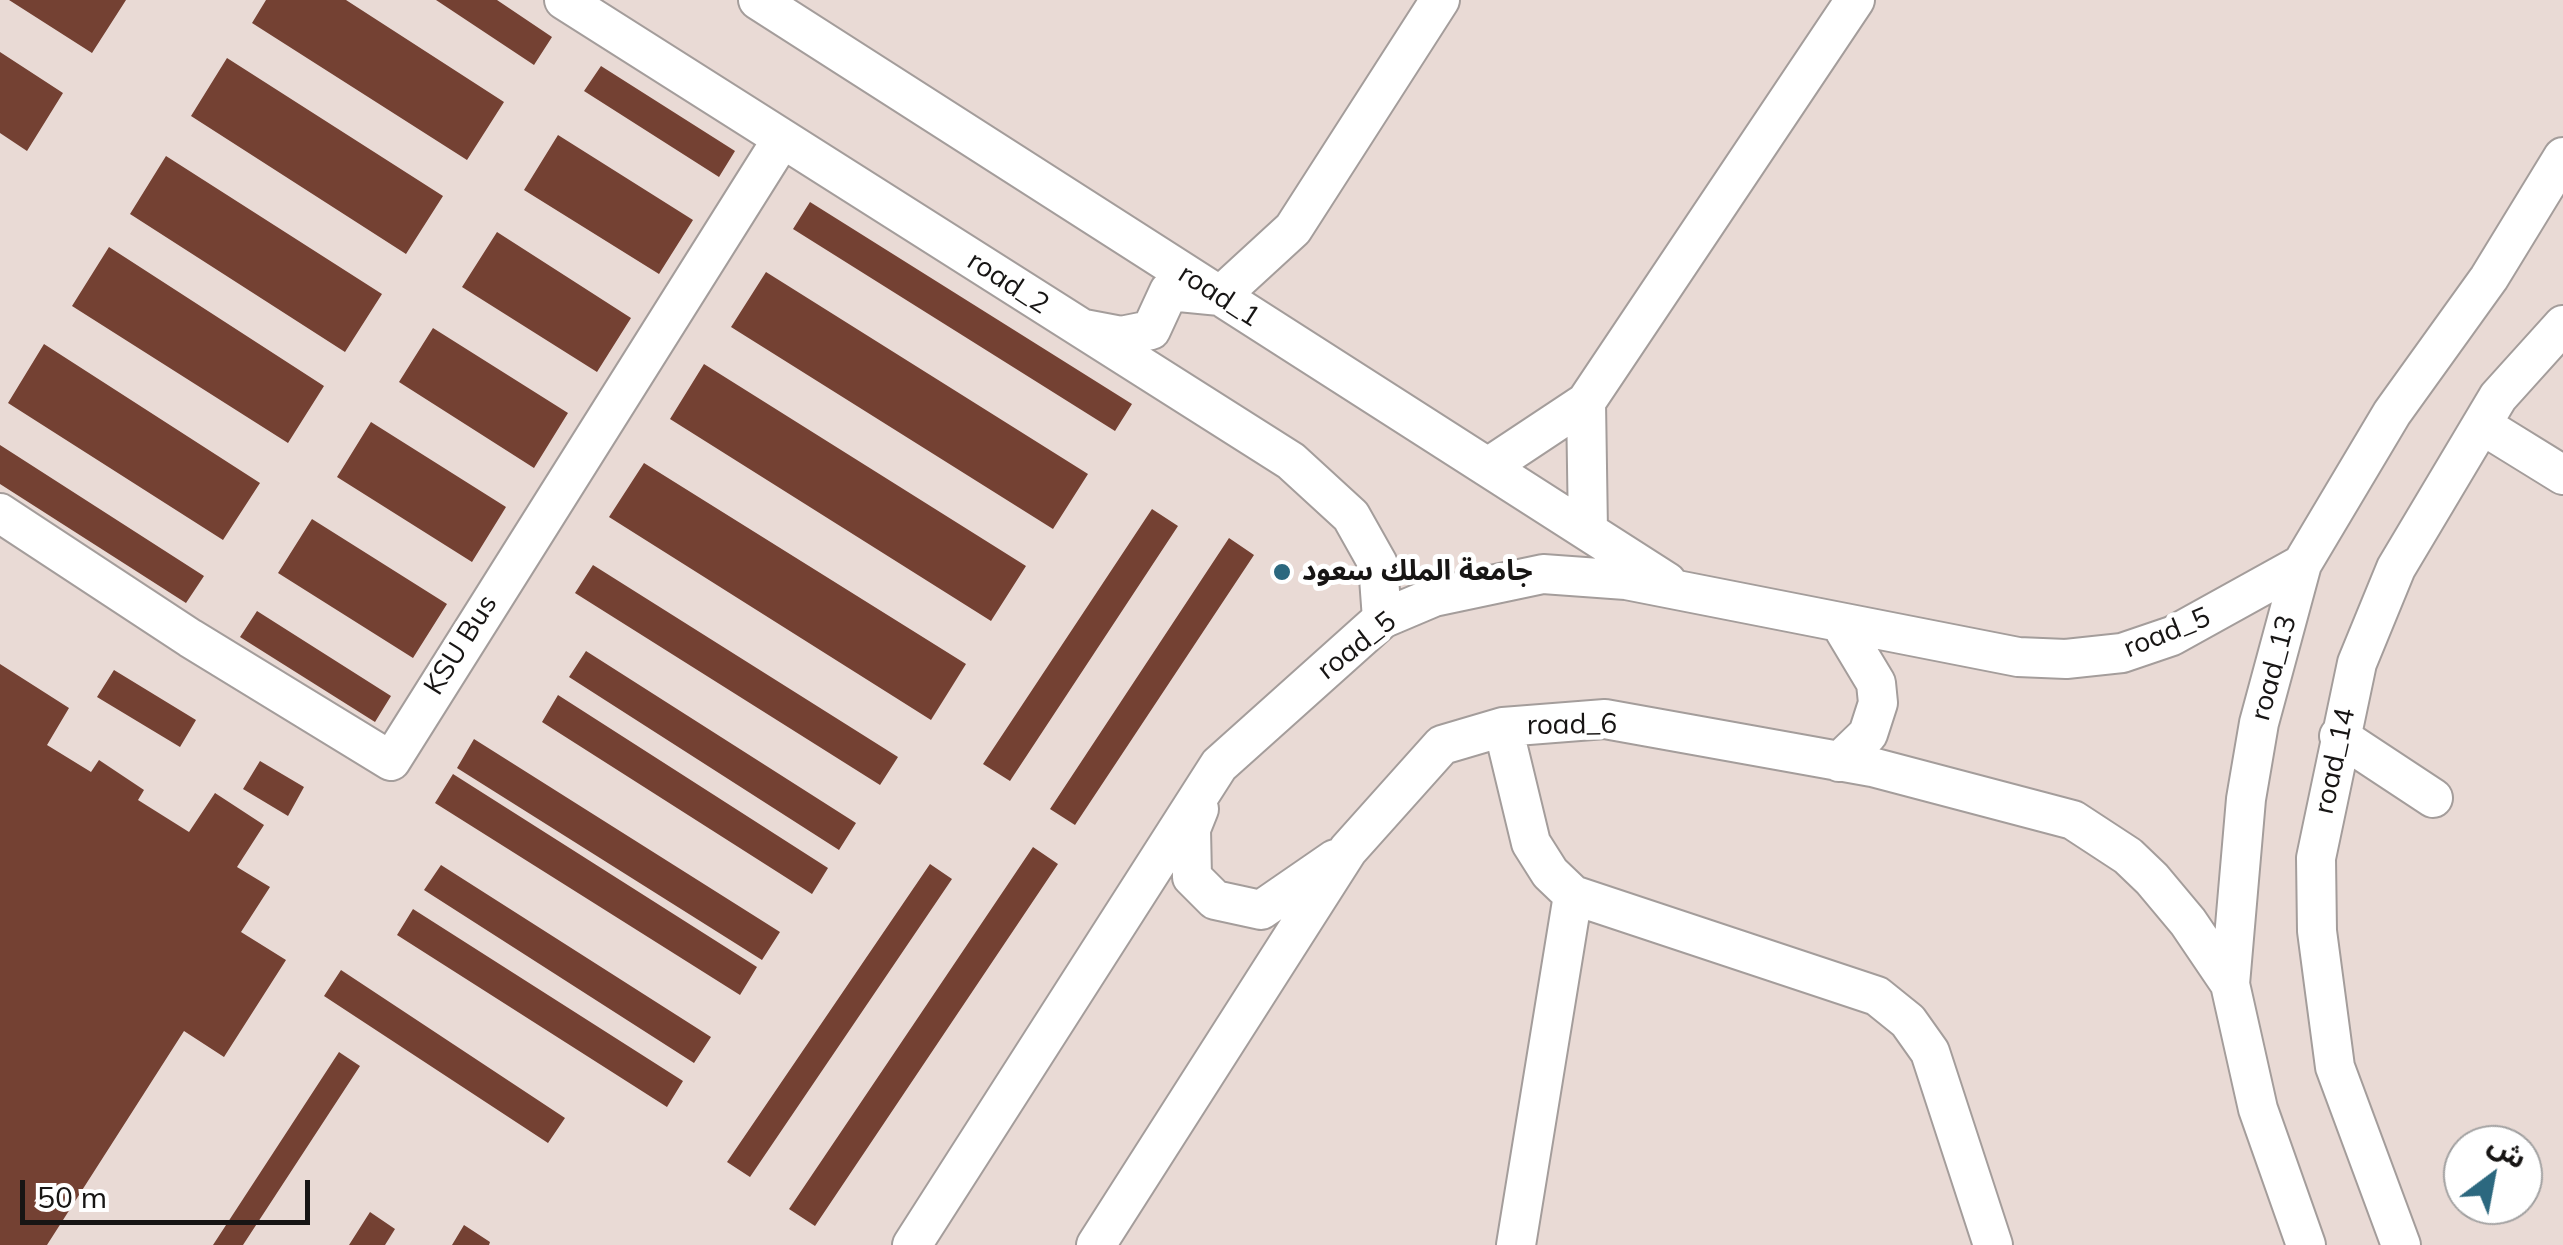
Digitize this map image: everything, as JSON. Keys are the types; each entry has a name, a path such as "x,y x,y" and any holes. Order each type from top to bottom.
{"street":[{"name":"road_2","path":"564,0 1291,460 1351,516 1378,564 1382,619"},
{"name":"road_1","path":"758,0 1681,591"},
{"path":"1128,237 1156,281 1170,291 1220,296 1293,229 1440,0"},
{"path":"1488,467 1586,402 1855,0"},
{"name":"KSU Bus","path":"0,513 190,638 391,762 782,140"},
{"name":"road_13","path":"2306,1245 2263,1126 2230,984 2249,780 2259,723 2302,564 2392,414 2488,278 2563,157"},
{"path":"1077,327 1121,336 1151,330 1170,291"},
{"name":"road_14","path":"2401,1245 2335,1067 2324,995 2316,858 2338,736 2357,663 2396,568 2498,398 2563,325"},
{"path":"1586,402 1588,531"},
{"path":"2482,425 2563,474"},
{"name":"road_5","path":"912,1245 1218,765 1382,619 1434,597 1544,574 1626,580 2018,657 2122,654 2209,618 2302,564"},
{"path":"1839,762 1868,734 1878,703 1876,683 1840,623"},
{"name":"road_6","path":"1096,1245 1348,850 1442,746 1503,728 1604,720 1970,789 2087,828 2152,879 2188,922 2230,984"},
{"path":"1503,728 1532,843 1550,873 1573,895 1877,996 1908,1021 1930,1052 1994,1245"},
{"path":"2338,736 2433,798"},
{"path":"1218,765 1190,829 1192,877 1215,900 1261,910 1348,850"},
{"path":"1516,1245 1573,895"}],"shaded area":[{"name":"جامعة الملك سعود","path":"0,0 2563,0 2563,1245 0,1245"}],"building":[{"path":"9,0 126,0 92,53"},
{"path":"266,0 346,0 504,102 467,160 252,23"},
{"path":"436,0 497,0 552,37 534,65"},
{"path":"0,52 63,93 27,151 0,133"},
{"path":"227,58 443,196 406,254 191,116"},
{"path":"601,66 735,151 719,177 584,91"},
{"path":"558,135 693,220 659,274 524,190"},
{"path":"166,156 382,294 345,352 130,214"},
{"path":"810,202 1132,404 1115,431 793,229"},
{"path":"497,232 631,318 597,372 462,287"},
{"path":"109,247 324,386 288,443 72,306"},
{"path":"766,272 1088,474 1053,529 731,327"},
{"path":"433,328 568,413 534,468 399,382"},
{"path":"44,344 260,483 223,540 8,403"},
{"path":"704,364 1026,566 991,621 670,419"},
{"path":"371,422 506,507 472,562 337,477"},
{"path":"0,445 204,576 186,603 0,484"},
{"path":"644,463 966,664 931,720 609,517"},
{"path":"1152,509 1178,526 1010,781 983,764"},
{"path":"312,519 447,604 413,658 278,573"},
{"path":"1229,538 1254,555 1075,825 1050,809"},
{"path":"593,565 898,757 880,785 575,593"},
{"path":"257,611 391,696 375,722 240,637"},
{"path":"586,651 856,823 839,850 569,677"},
{"path":"0,664 69,708 47,745 91,772 99,760 144,790 138,800 189,832 215,793 264,825 237,867 270,887 241,932 286,960 224,1057 184,1031 47,1245 0,1245"},
{"path":"114,670 196,720 180,747 97,697"},
{"path":"558,695 828,868 812,894 542,722"},
{"path":"474,739 780,932 762,960 457,768"},
{"path":"260,761 304,787 288,816 243,789"},
{"path":"453,774 757,967 740,995 435,803"},
{"path":"1033,847 1058,864 815,1226 789,1209"},
{"path":"930,864 952,879 750,1177 727,1162"},
{"path":"441,865 711,1037 694,1063 424,890"},
{"path":"413,909 683,1081 667,1107 397,935"},
{"path":"341,970 565,1118 548,1143 324,996"},
{"path":"339,1052 360,1066 243,1245 213,1245"},
{"path":"370,1212 395,1229 385,1245 349,1245"},
{"path":"464,1225 490,1242 489,1245 452,1245"}],"place":[{"name":"جامعة الملك سعود","path":"1282,572"}]}
